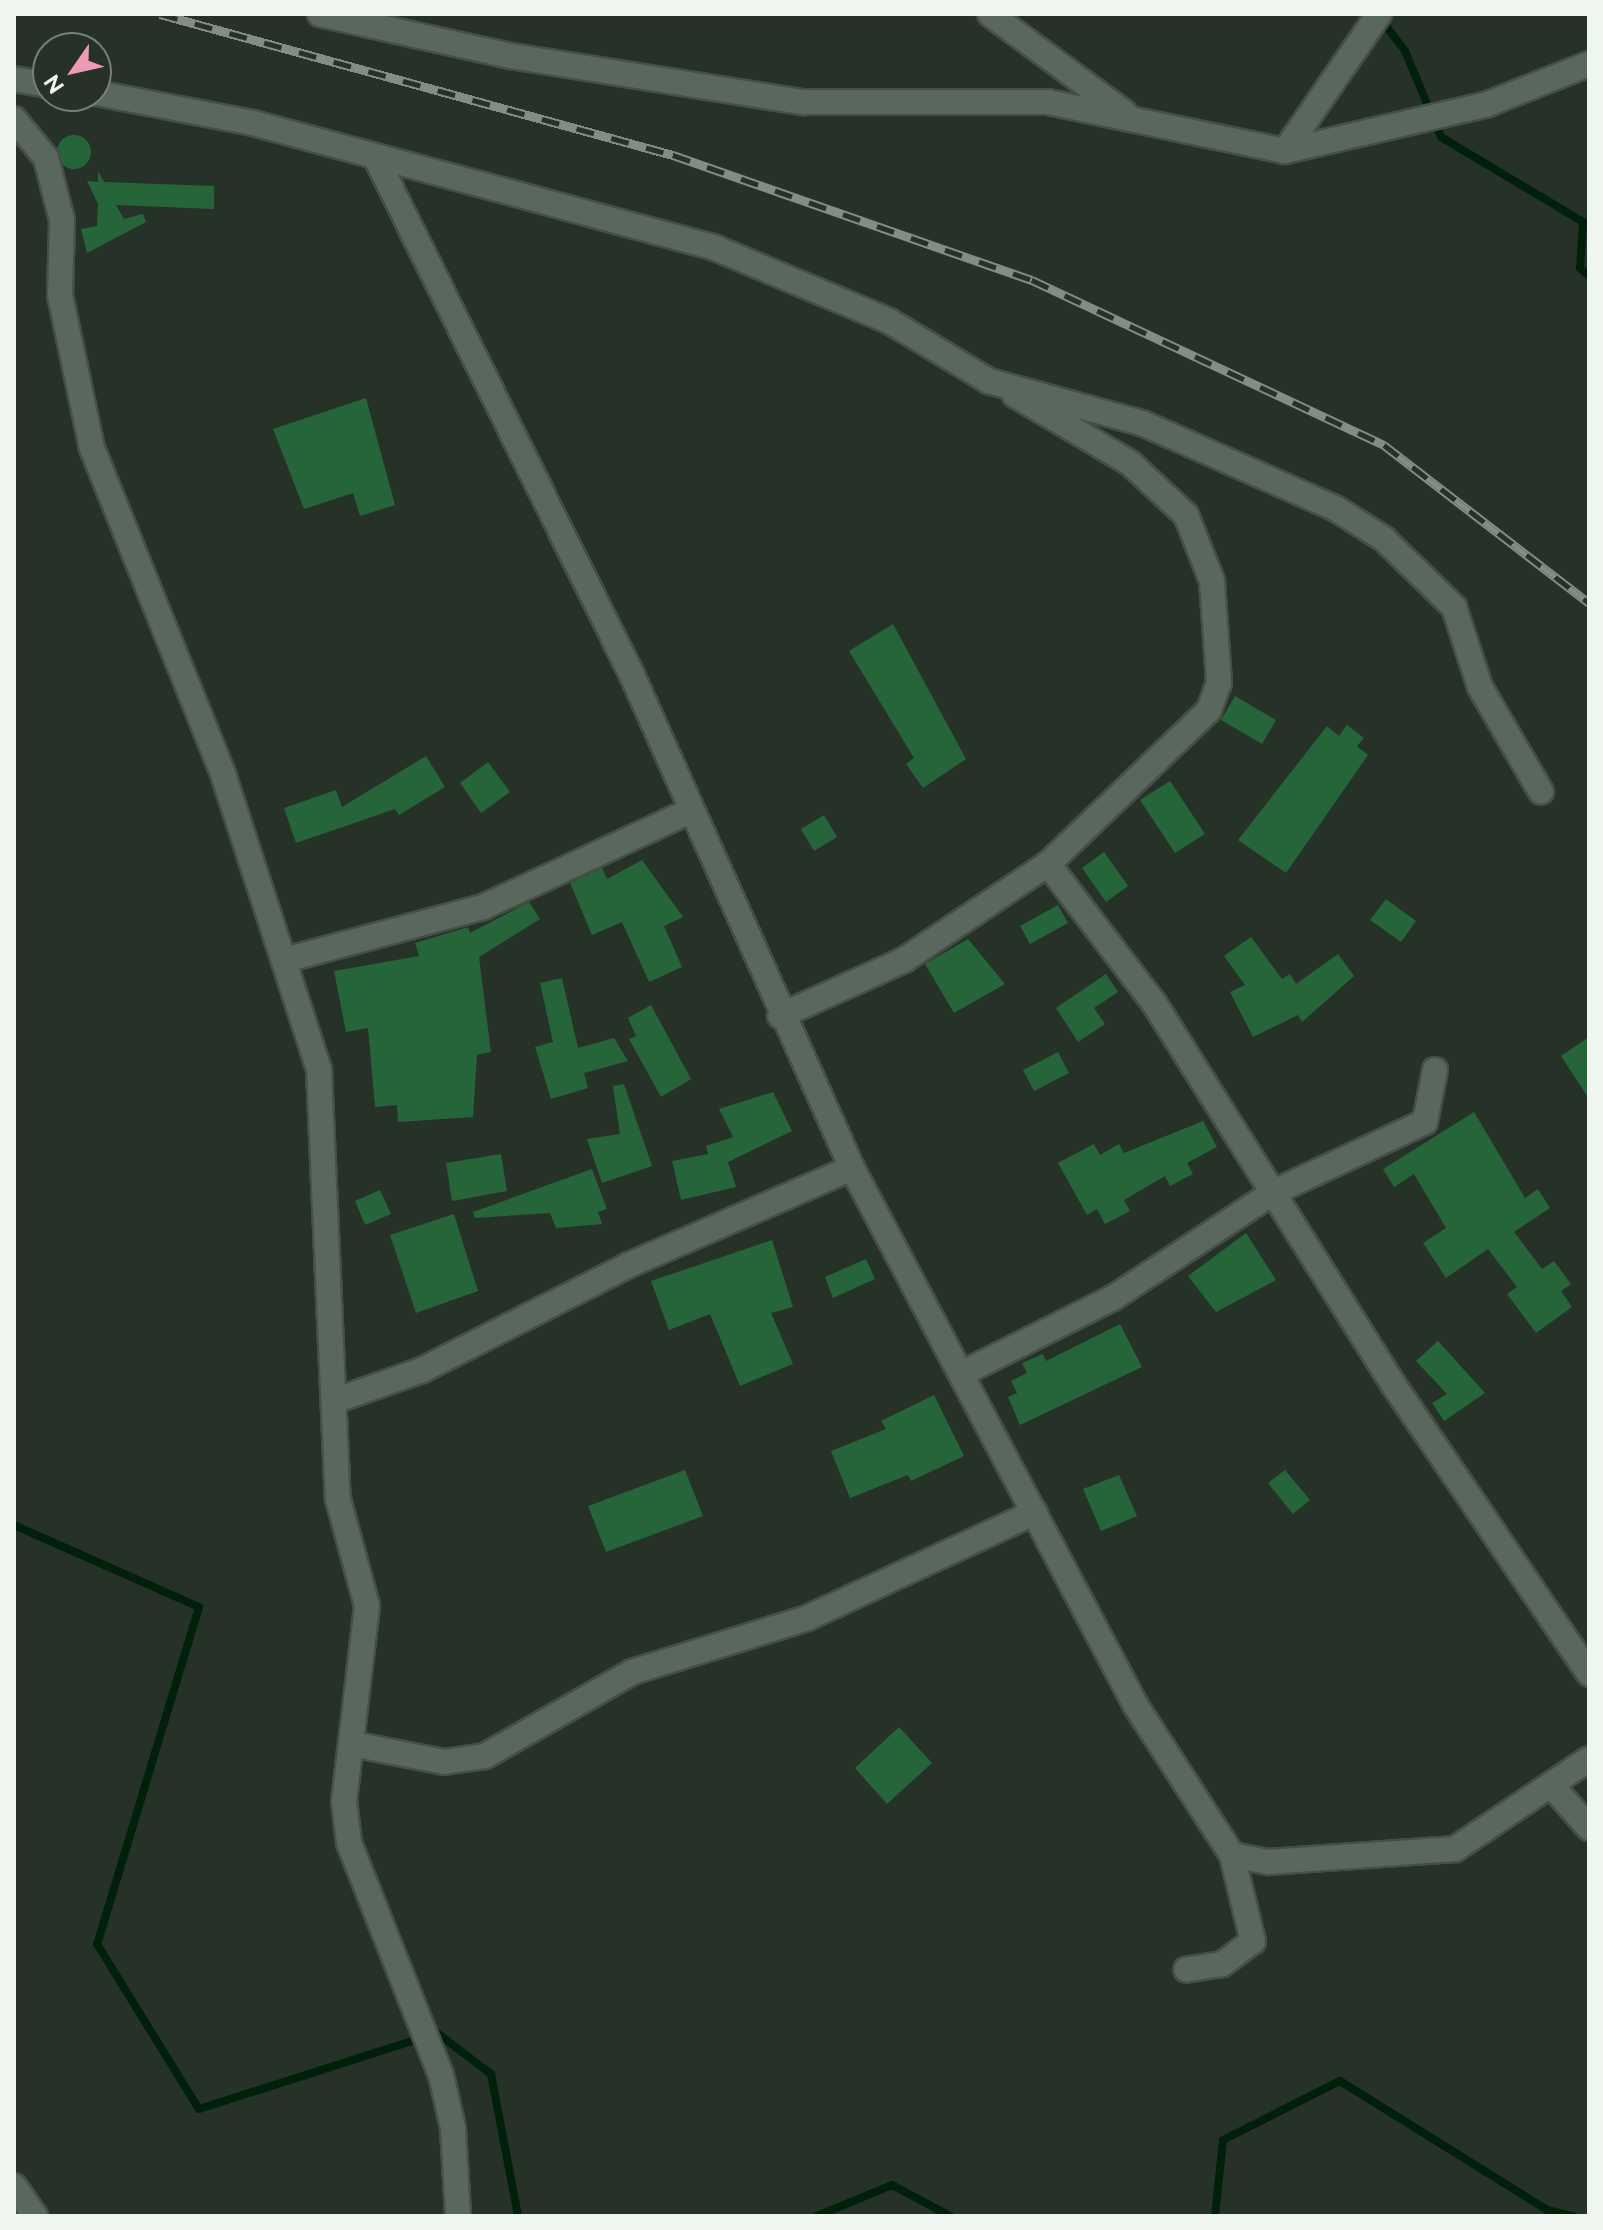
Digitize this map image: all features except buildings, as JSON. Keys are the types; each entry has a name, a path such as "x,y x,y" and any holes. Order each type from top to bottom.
{"street":[{"path":"990,14 1125,113"},
{"path":"1285,151 1379,14"},
{"path":"328,15 511,56 803,102 1048,102 1125,113 1190,137 1285,151 1415,124 1488,104 1589,64"},
{"path":"112,96 253,123 377,160 713,247 889,321 1091,437 1171,496 1212,581 1219,683 1209,710 1048,864 904,960 780,1016"},
{"path":"14,119 46,158 62,220 60,295 92,448 195,700 285,960 319,1070 316,1124 337,1400 338,1499 367,1606 344,1801 349,1843 441,2075 453,2128 458,2216"},
{"path":"377,160 625,661 688,812 852,1168 963,1373 1136,1706 1232,1855 1253,1941 1222,1964 1186,1970"},
{"path":"989,381 1142,423 1335,508 1384,539 1454,607 1480,687 1541,792"},
{"path":"285,960 483,907 688,812"},
{"path":"1048,864 1154,1003 1468,1499 1589,1674"},
{"path":"963,1373 1113,1298 1274,1192 1425,1122 1435,1070"},
{"path":"337,1400 422,1370 629,1265 852,1168"},
{"path":"352,1744 444,1762 485,1756 632,1672 807,1618 1035,1512"},
{"path":"1232,1855 1269,1862 1455,1849 1589,1759"},
{"path":"1552,1786 1589,1828"},
{"path":"14,2186 35,2216"}],"waterway":[{"path":"1380,18 1405,51 1441,137 1583,222 1580,268 1589,276"},
{"path":"14,1525 199,1607 97,1944 199,2109 437,2033 491,2074 518,2216"},
{"path":"1215,2216 1223,2140 1340,2081 1547,2210 1574,2216"},
{"path":"817,2216 892,2185 950,2216"}],"railway":[{"path":"160,14 673,155 1032,280 1384,445 1589,603"}]}
